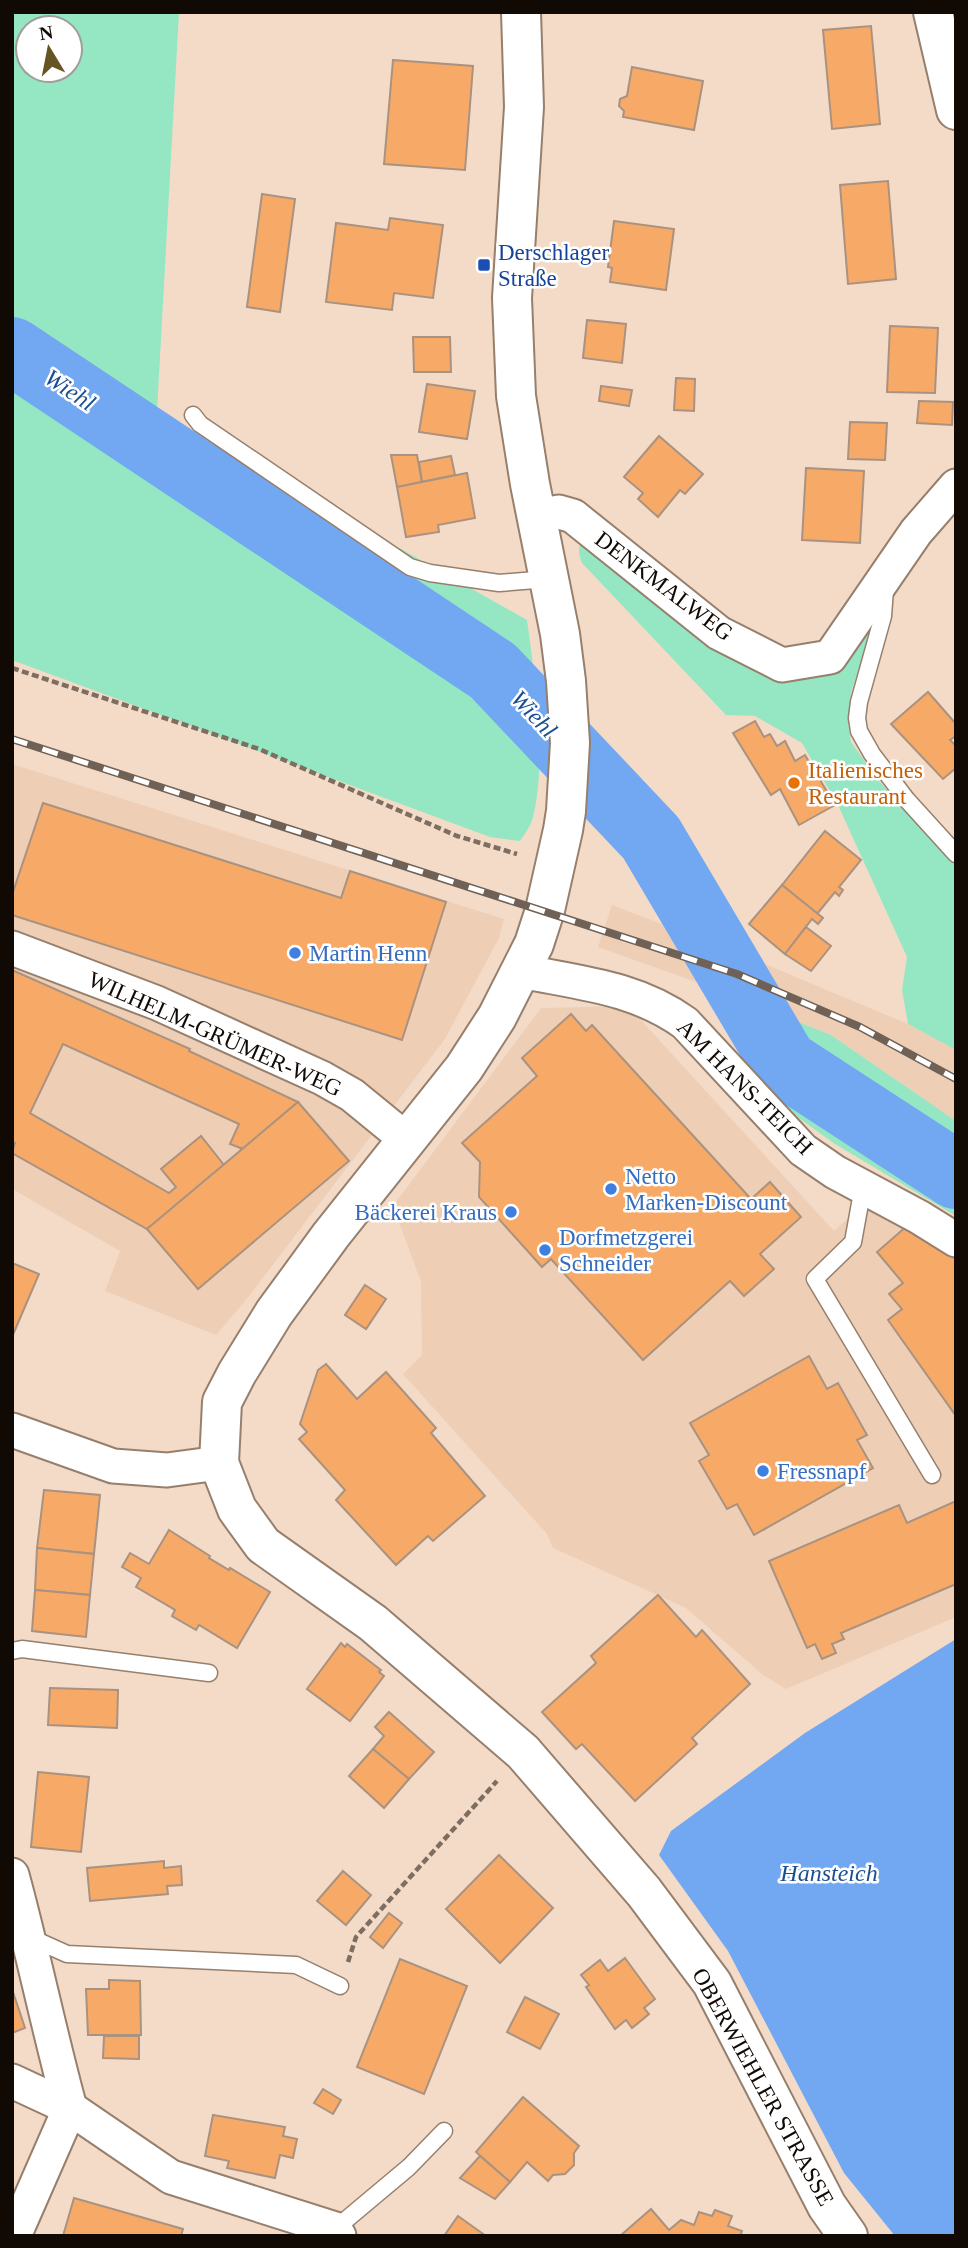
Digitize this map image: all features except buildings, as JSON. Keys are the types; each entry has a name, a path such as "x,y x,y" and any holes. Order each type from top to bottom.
{"main road":[{"path":"219,1463 222,1402 237,1373 274,1313 331,1236 464,1068 497,1017 534,944 556,863 566,811 570,743 566,681 560,634 536,516 516,396 512,298 524,107 520,12"},
{"path":"933,12 956,110"},
{"name":"OBERWIEHLER STRASSE","path":"219,1463 237,1509 263,1545 373,1623 523,1752 645,1892 712,1983 827,2206 848,2236"}],"street":[{"name":"DENKMALWEG","path":"536,516 559,512 573,516 719,633 782,666 830,657 916,532 956,486"},
{"name":"WILHELM-GRÜMER-WEG","path":"12,948 157,1003 322,1078 352,1096 407,1140"},
{"name":"AM HANS-TEICH","path":"521,971 626,992 663,1007 685,1023 803,1150 835,1172 956,1240"},
{"path":"15,1437 113,1466 167,1470 219,1463"},
{"path":"12,1875 70,2108 14,2236"},
{"path":"12,2081 70,2108 172,2177 337,2232"}],"lane":[{"path":"193,415 200,424 258,466 410,567 430,573 499,583 548,579"},
{"path":"885,576 883,616 859,702 859,731 872,754 907,800 956,854"},
{"path":"863,1187 853,1242 815,1279 932,1475"},
{"path":"12,1651 22,1649 209,1673"},
{"path":"29,1937 67,1954 296,1965 340,1986"},
{"path":"337,2232 409,2167 444,2131"}],"path":[{"path":"12,668 259,749 457,836 556,863"},
{"path":"340,1986 356,1937 523,1752"}],"shaded area":[{"path":"12,764 504,919 499,938 445,1039 246,1300 216,1335 105,1291 120,1251 12,1189"},
{"path":"612,905 760,962 908,1024 956,1050 956,1121 831,1035 710,987 598,947"},
{"path":"628,1006 834,1231 871,1197 956,1250 956,1617 786,1689 763,1675 686,1608 553,1548 547,1534 403,1374 422,1355 421,1282 393,1206 541,1008"}],"green space":[{"path":"12,12 179,12 157,411 527,620 536,693 539,746 537,795 533,817 520,841 490,837 12,660"},
{"path":"582,542 776,669 876,617 851,692 848,722 851,742 879,781 956,864 956,1050 908,1024 902,990 907,957 838,805 802,743 755,716 726,715 582,563 579,547"},
{"path":"710,987 831,1035 956,1121 956,1216 835,1144 768,1096"}],"water":[{"name":"Hansteich","path":"956,1639 956,2236 895,2236 844,2173 728,1951 659,1855 671,1831 805,1733"}],"waterway":[{"name":"Wiehl","path":"12,351 493,671 651,838 784,1063 956,1175"}],"railway":[{"path":"12,739 737,974 860,1027 956,1079"}],"place":[{"name":"Derschlager Straße","path":"484,265"},
{"name":"Italienisches Restaurant","path":"794,783"},
{"name":"Martin Henn","path":"295,953"},
{"name":"Netto Marken-Discount","path":"611,1189"},
{"name":"Bäckerei Kraus","path":"511,1212"},
{"name":"Dorfmetzgerei Schneider","path":"545,1250"},
{"name":"Fressnapf","path":"763,1471"}]}
